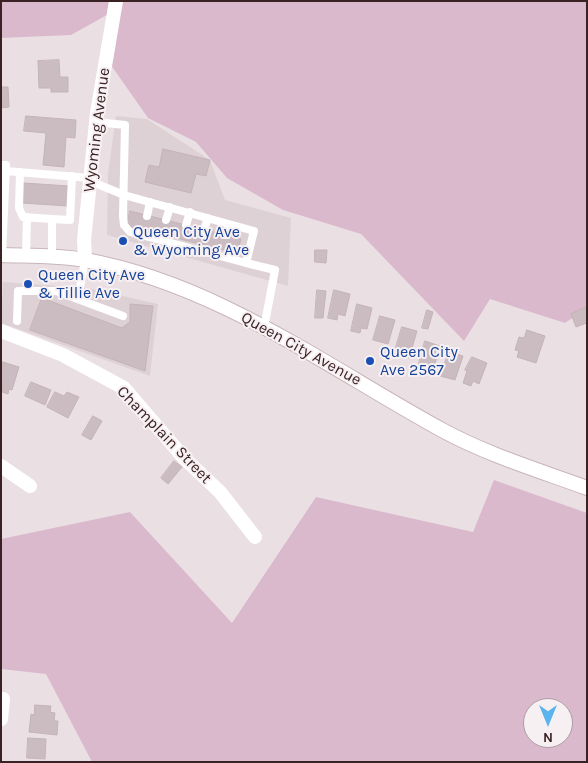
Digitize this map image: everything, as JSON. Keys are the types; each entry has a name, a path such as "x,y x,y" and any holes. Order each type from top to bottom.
{"street":[{"name":"Wyoming Avenue","path":"85,260 84,240 96,122 116,1"},
{"name":"Queen City Avenue","path":"1,255 85,260 138,273 182,288 264,328 444,431 496,456 587,488"},
{"name":"Champlain Street","path":"1,331 62,355 124,388 184,458 220,492 256,537"},
{"path":"1,466 30,486"},
{"path":"1,719 3,699"}],"lane":[{"path":"96,122 125,125 124,226 130,232 143,233 221,253 246,263 275,270 264,328"},
{"path":"1,255 4,168 20,172 90,179 124,195 254,231 246,263"},
{"path":"20,172 19,208 23,216 86,221"},
{"path":"70,220 72,176"},
{"path":"147,216 150,202"},
{"path":"166,220 170,207"},
{"path":"186,226 190,212"},
{"path":"26,256 27,217"},
{"path":"204,230 208,218"},
{"path":"52,219 52,257"},
{"path":"226,235 229,224"},
{"path":"78,299 85,260"},
{"path":"17,321 18,291 56,291 123,316"}],"shaded area":[{"path":"1,1 587,1 587,308 565,323 490,299 464,341 361,234 283,210 227,178 196,142 148,118 106,58 114,11 71,35 1,38"},
{"path":"116,116 147,119 210,160 225,200 291,218 288,286 107,235 108,174"},
{"path":"3,282 88,288 158,304 150,376 1,323"},
{"path":"494,480 587,513 587,762 92,762 46,674 1,669 1,539 130,512 232,623 316,497 473,532"}],"building":[{"path":"59,60 60,77 68,77 68,92 51,92 51,88 39,88 38,61"},
{"path":"1,87 8,87 9,107 1,108"},
{"path":"26,116 76,120 75,138 66,137 64,167 43,165 46,133 24,131"},
{"path":"163,149 210,160 206,176 196,174 191,193 145,182 149,165 159,167"},
{"path":"24,183 69,186 68,206 22,203"},
{"path":"130,211 241,239 237,253 127,226"},
{"path":"315,250 327,250 326,263 315,262"},
{"path":"317,290 326,291 323,318 315,318"},
{"path":"334,290 350,294 345,316 338,314 337,320 328,318"},
{"path":"42,298 122,328 130,322 130,304 153,306 145,371 30,330"},
{"path":"357,304 372,308 367,329 361,328 360,333 351,331"},
{"path":"587,307 587,323 576,327 571,314"},
{"path":"427,310 433,312 428,329 422,328"},
{"path":"380,316 395,320 388,344 373,340"},
{"path":"402,327 417,331 409,358 394,354"},
{"path":"527,330 545,336 536,363 517,357 519,351 515,350 519,337 524,338"},
{"path":"425,341 440,346 433,371 418,367"},
{"path":"449,352 463,356 455,380 440,376"},
{"path":"472,357 487,363 479,384 473,381 471,386 463,383 467,371 465,370"},
{"path":"3,362 19,367 12,390 9,389 8,394 2,392 3,387 1,387 1,368"},
{"path":"31,382 51,390 45,405 25,396"},
{"path":"55,392 64,396 67,392 79,397 68,418 47,407"},
{"path":"93,416 102,421 91,440 82,435"},
{"path":"174,461 182,467 168,484 161,478"},
{"path":"35,705 51,706 50,712 55,713 54,721 58,721 57,735 29,732 31,714 34,715"},
{"path":"28,738 46,739 45,759 27,758"}],"place":[{"name":"Queen City Ave & Wyoming Ave","path":"123,241"},
{"name":"Queen City Ave & Tillie Ave","path":"28,284"},
{"name":"Queen City Ave 2567","path":"370,361"}]}
